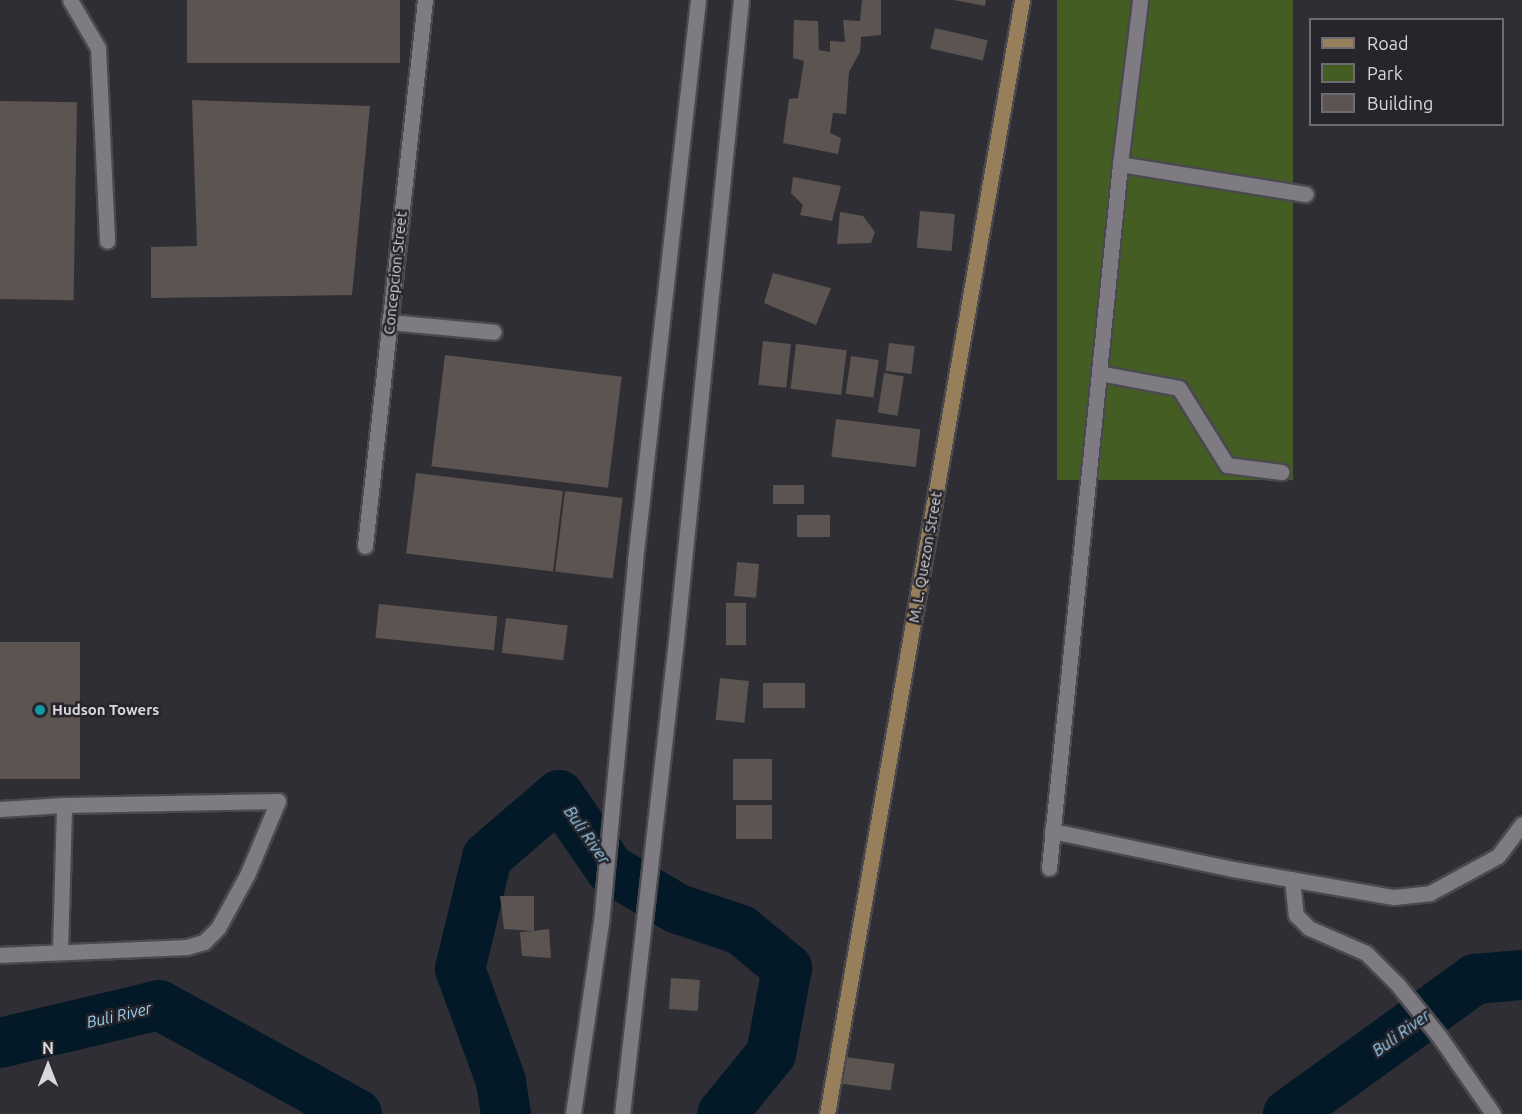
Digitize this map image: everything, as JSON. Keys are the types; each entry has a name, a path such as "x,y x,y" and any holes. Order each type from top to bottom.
{"main road":[{"name":"M. L. Quezon Street","path":"827,1114 1022,0"}],"street":[{"path":"70,0 98,48 107,241"},
{"name":"Concepcion Street","path":"365,546 425,0"},
{"path":"573,1114 601,924 635,561 698,0"},
{"path":"622,1114 705,371 741,0"},
{"path":"1049,868 1120,164 1140,0"},
{"path":"1120,164 1306,194"},
{"path":"390,322 494,332"},
{"path":"1099,373 1179,388 1227,465 1282,472"},
{"path":"0,809 63,805 278,801 247,875 218,928 204,942 187,947 0,955"},
{"path":"60,951 63,805"},
{"path":"1052,831 1394,897 1430,893 1498,856 1522,824"},
{"path":"1292,879 1296,915 1309,928 1366,953 1398,984 1439,1036 1493,1114"}],"green space":[{"path":"1057,0 1293,0 1293,480 1057,480"}],"building":[{"path":"187,0 400,0 400,63 187,63"},
{"path":"862,0 881,0 881,35 861,37 860,52 849,72 846,114 833,113 830,133 841,138 838,154 783,143 789,99 798,98 804,61 793,58 794,20 818,21 819,50 830,52 830,41 845,42 843,20 860,21"},
{"path":"954,0 986,0 985,6"},
{"path":"935,28 988,40 983,61 930,48"},
{"path":"192,100 370,106 352,295 151,298 151,247 197,246"},
{"path":"0,101 77,102 74,300 0,299"},
{"path":"793,177 841,186 832,221 800,215 803,205 791,193"},
{"path":"920,211 955,214 952,251 917,248"},
{"path":"840,212 863,216 875,232 871,243 837,244"},
{"path":"773,273 831,288 816,325 764,303"},
{"path":"763,341 791,344 786,388 758,385"},
{"path":"889,343 915,346 911,374 886,371"},
{"path":"796,344 847,350 841,395 791,389"},
{"path":"445,355 622,377 608,488 431,466"},
{"path":"851,356 879,360 873,398 846,394"},
{"path":"884,373 904,376 897,416 878,413"},
{"path":"836,419 920,429 916,467 831,457"},
{"path":"416,473 563,491 553,571 406,553"},
{"path":"773,485 804,485 804,504 773,504"},
{"path":"565,491 623,498 613,578 555,571"},
{"path":"797,515 830,515 830,537 797,537"},
{"path":"737,562 759,564 756,598 734,596"},
{"path":"726,603 746,603 746,645 726,645"},
{"path":"379,604 497,616 494,650 375,638"},
{"path":"506,618 568,626 563,660 502,653"},
{"name":"Hudson Towers","path":"0,642 80,642 80,779 0,779"},
{"path":"720,678 749,681 744,723 716,720"},
{"path":"763,683 805,683 805,708 763,708"},
{"path":"733,759 772,759 772,800 733,800"},
{"path":"736,805 772,805 772,839 736,839"},
{"path":"500,896 534,896 534,931 504,929"},
{"path":"549,929 551,958 522,956 520,932"},
{"path":"671,978 700,980 698,1011 669,1009"},
{"path":"846,1057 895,1064 891,1091 842,1084"}],"waterway":[{"name":"Buli River","path":"506,1114 501,1081 460,969 487,857 559,795 610,869 678,909 741,930 787,968 771,1054 722,1114"},
{"name":"Buli River","path":"1288,1114 1475,979 1522,975"},
{"name":"Buli River","path":"0,1043 159,1005 357,1114"}],"place":[{"name":"Hudson Towers","path":"40,710"}]}
